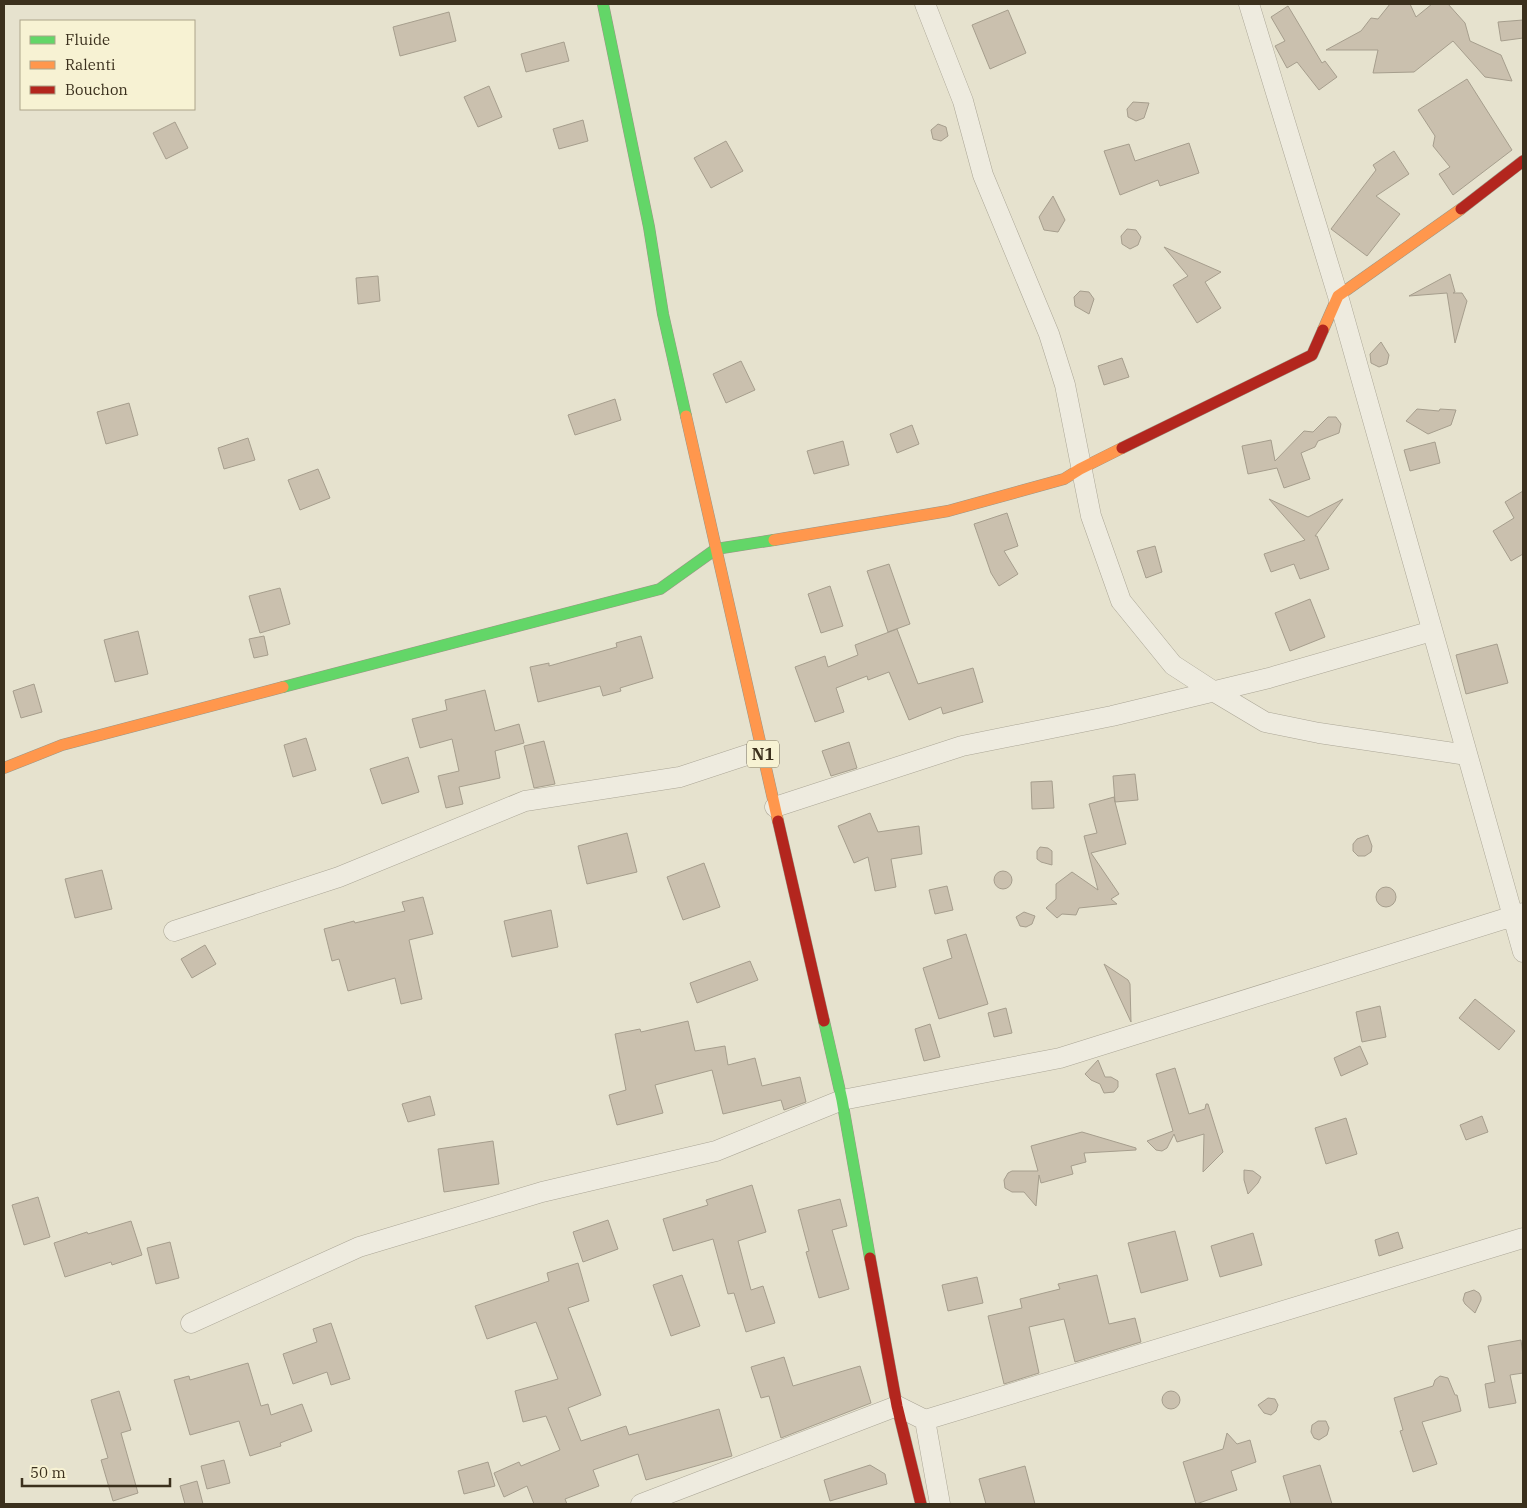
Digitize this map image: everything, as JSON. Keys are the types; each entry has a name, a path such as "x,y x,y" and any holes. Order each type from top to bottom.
{"main road":[{"name":"N1","path":"603,4 647,218 663,314 842,1100 897,1406 921,1504"},
{"path":"4,768 62,745 660,589 716,549 948,511 1064,479 1080,469 1312,355 1338,296 1455,214 1523,161"}],"street":[{"path":"925,4 963,101 984,175 1049,334 1065,386 1080,469 1091,516 1121,601 1173,664 1213,691 1265,722 1319,733 1467,755"},
{"path":"1249,4 1338,296 1467,755 1518,915 1523,952"},
{"path":"775,807 962,746 1112,716 1269,678 1432,631"},
{"path":"174,931 339,877 525,801 680,776 762,750"},
{"path":"191,1323 359,1247 542,1192 716,1151 842,1100 1060,1058 1518,915"},
{"path":"641,1504 897,1406 925,1420 1523,1238"},
{"path":"925,1420 940,1504"}],"building":[{"path":"1390,4 1410,4 1416,17 1432,4 1448,4 1465,23 1470,41 1501,55 1512,81 1485,77 1453,41 1414,72 1373,73 1378,50 1326,50 1361,31 1371,18 1378,19"},
{"path":"1288,6 1322,63 1325,61 1337,77 1319,90 1297,62 1287,68 1275,46 1285,41 1271,17"},
{"path":"1008,10 1026,53 990,69 972,25"},
{"path":"449,12 456,41 400,56 393,27"},
{"path":"1523,20 1523,38 1501,41 1498,22"},
{"path":"564,42 569,61 526,72 521,54"},
{"path":"1467,79 1512,150 1453,195 1439,174 1450,167 1433,146 1435,136 1418,110"},
{"path":"489,86 502,117 478,127 464,97"},
{"path":"1133,102 1149,103 1144,118 1136,121 1128,117 1127,109"},
{"path":"583,120 588,141 559,149 553,129"},
{"path":"175,122 188,148 166,159 153,133"},
{"path":"938,124 946,127 948,136 941,141 933,139 931,130"},
{"path":"726,141 743,171 711,188 694,158"},
{"path":"1189,143 1199,173 1160,186 1158,180 1120,195 1104,151 1129,144 1135,161"},
{"path":"1394,151 1409,174 1376,196 1400,214 1367,256 1331,229 1376,170 1373,165"},
{"path":"1053,196 1065,220 1058,232 1044,230 1039,217"},
{"path":"1127,229 1136,230 1141,237 1138,245 1130,249 1122,244 1121,236"},
{"path":"1164,247 1221,272 1205,282 1221,308 1197,323 1173,285 1188,276"},
{"path":"1450,274 1455,292 1453,293 1462,293 1467,301 1455,343 1447,293 1409,296"},
{"path":"378,276 380,301 358,304 356,278"},
{"path":"1080,291 1089,292 1094,299 1089,314 1075,306 1074,297"},
{"path":"1381,342 1389,355 1387,364 1379,367 1371,363 1370,354"},
{"path":"1122,358 1129,377 1104,385 1098,366"},
{"path":"741,361 755,390 726,403 713,374"},
{"path":"615,399 621,420 575,435 568,415"},
{"path":"129,403 138,435 106,444 97,412"},
{"path":"1417,409 1456,410 1451,425 1428,434 1406,421"},
{"path":"1328,417 1336,417 1341,424 1339,433 1318,441 1315,447 1301,453 1310,479 1284,488 1277,468 1248,474 1242,446 1271,440 1275,461 1304,431 1313,432"},
{"path":"912,425 919,444 897,453 890,434"},
{"path":"248,438 255,460 224,469 218,448"},
{"path":"843,441 849,465 814,474 807,451"},
{"path":"1435,442 1440,463 1410,471 1404,450"},
{"path":"318,469 330,498 300,510 288,480"},
{"path":"1523,491 1523,554 1511,561 1493,531 1514,518 1505,502"},
{"path":"1269,499 1308,517 1343,499 1315,536 1317,536 1329,569 1300,579 1294,564 1271,572 1264,554 1305,540"},
{"path":"1007,513 1018,546 1004,551 1018,574 999,586 991,573 974,524"},
{"path":"1155,546 1162,572 1146,578 1137,551"},
{"path":"889,564 910,624 888,632 867,571"},
{"path":"830,586 843,626 821,633 808,594"},
{"path":"280,588 290,624 260,633 249,596"},
{"path":"1310,599 1325,637 1290,651 1275,613"},
{"path":"897,629 918,684 973,668 983,702 943,714 941,707 909,720 889,672 868,680 867,676 836,688 844,712 815,722 795,667 825,656 828,667 858,655 855,645"},
{"path":"138,631 148,674 115,682 104,640"},
{"path":"264,636 268,655 254,658 249,639"},
{"path":"641,636 653,678 620,688 621,691 603,696 600,686 538,702 530,667 549,663 549,666 617,647 616,643"},
{"path":"1497,644 1508,683 1466,694 1456,655"},
{"path":"34,684 42,712 21,718 13,691"},
{"path":"485,690 495,731 519,724 524,743 495,751 500,778 459,787 463,804 446,808 438,776 459,771 452,739 420,748 412,719 447,710 445,700"},
{"path":"306,738 316,770 293,777 284,745"},
{"path":"544,741 555,784 534,788 524,746"},
{"path":"849,742 857,768 831,776 822,751"},
{"path":"408,757 419,792 382,804 370,769"},
{"path":"1135,774 1138,800 1115,802 1113,776"},
{"path":"1052,781 1054,808 1032,809 1031,782"},
{"path":"1114,797 1126,844 1091,853 1119,894 1111,899 1117,904 1079,908 1076,915 1062,914 1057,918 1046,908 1056,899 1056,884 1072,872 1098,890 1084,836 1097,833 1089,804"},
{"path":"870,813 878,832 919,826 922,854 891,859 896,887 875,891 868,857 854,863 838,826"},
{"path":"627,833 637,872 587,884 578,846"},
{"path":"1368,835 1372,846 1371,852 1365,856 1358,856 1353,851 1353,844 1357,839"},
{"path":"1040,847 1048,848 1052,851 1052,865 1037,859 1037,851"},
{"path":"704,863 720,907 683,920 667,877"},
{"path":"102,870 112,909 75,918 65,879"},
{"path":"1003,871 1009,874 1012,880 1009,886 1003,889 997,886 994,880 997,874"},
{"path":"947,886 953,910 935,914 929,890"},
{"path":"1386,887 1393,890 1396,897 1393,904 1386,907 1379,904 1376,897 1379,890"},
{"path":"423,897 433,934 409,940 422,999 401,1004 395,978 348,991 339,959 332,961 324,929 405,911 402,902"},
{"path":"551,910 558,947 512,957 504,921"},
{"path":"1024,912 1035,916 1032,924 1026,927 1020,926 1016,917"},
{"path":"966,934 988,1004 939,1019 923,968 952,958 947,940"},
{"path":"205,945 216,964 192,978 181,959"},
{"path":"750,961 758,980 697,1003 690,983"},
{"path":"1104,964 1128,980 1130,984 1131,1022"},
{"path":"1475,999 1515,1031 1499,1050 1459,1018"},
{"path":"1380,1006 1386,1037 1362,1042 1356,1012"},
{"path":"1006,1008 1012,1033 994,1037 988,1013"},
{"path":"688,1021 695,1051 725,1046 728,1065 755,1058 762,1086 800,1077 806,1102 784,1110 781,1100 723,1114 712,1070 655,1085 663,1113 617,1125 609,1095 626,1090 615,1034 640,1029 641,1032"},
{"path":"930,1024 940,1057 924,1061 915,1029"},
{"path":"1360,1046 1368,1064 1341,1076 1334,1058"},
{"path":"1098,1060 1105,1077 1111,1077 1118,1081 1118,1087 1114,1092 1104,1093 1100,1084 1091,1080 1085,1074"},
{"path":"1175,1068 1189,1114 1205,1109 1206,1104 1208,1104 1223,1152 1203,1172 1204,1134 1177,1142 1174,1134 1167,1148 1162,1151 1156,1150 1147,1141 1173,1131 1156,1074"},
{"path":"430,1096 435,1115 408,1122 402,1104"},
{"path":"1482,1116 1488,1132 1466,1140 1460,1125"},
{"path":"1346,1118 1357,1154 1326,1164 1315,1128"},
{"path":"1082,1132 1136,1148 1136,1150 1084,1153 1086,1162 1071,1166 1073,1174 1041,1183 1039,1175 1036,1206 1024,1192 1012,1192 1005,1188 1004,1180 1008,1173 1012,1171 1038,1171 1031,1146"},
{"path":"493,1141 499,1184 444,1192 438,1149"},
{"path":"1244,1170 1253,1171 1261,1177 1248,1194 1244,1180"},
{"path":"752,1185 766,1232 738,1241 751,1290 763,1286 775,1323 746,1332 734,1293 728,1294 713,1239 673,1251 663,1219 708,1205 706,1200"},
{"path":"38,1197 50,1237 24,1245 12,1205"},
{"path":"840,1199 847,1226 832,1230 849,1289 819,1298 806,1252 809,1251 798,1210"},
{"path":"608,1220 618,1249 583,1262 573,1232"},
{"path":"131,1221 142,1255 112,1265 111,1262 65,1277 54,1243 87,1232 88,1234"},
{"path":"1175,1231 1188,1280 1141,1293 1128,1243"},
{"path":"1398,1232 1403,1248 1379,1256 1375,1240"},
{"path":"1253,1233 1262,1265 1220,1277 1211,1246"},
{"path":"170,1242 179,1278 156,1284 147,1248"},
{"path":"578,1263 589,1301 568,1308 601,1395 568,1408 581,1441 626,1426 629,1435 719,1409 732,1456 646,1480 638,1454 593,1470 599,1486 565,1499 567,1504 534,1504 527,1486 504,1497 494,1473 519,1462 521,1466 560,1450 546,1416 523,1422 515,1391 558,1379 536,1322 487,1339 475,1306 549,1281 547,1273"},
{"path":"682,1275 700,1326 671,1336 653,1285"},
{"path":"1097,1275 1109,1324 1135,1318 1141,1342 1075,1362 1064,1319 1029,1327 1039,1373 1004,1384 988,1316 1022,1308 1020,1299 1060,1289 1058,1284"},
{"path":"977,1277 983,1303 948,1311 942,1285"},
{"path":"1474,1290 1481,1297 1475,1313 1463,1300 1465,1293"},
{"path":"331,1323 350,1379 331,1385 327,1372 293,1384 283,1354 317,1342 313,1329"},
{"path":"1521,1340 1523,1373 1510,1375 1516,1403 1489,1408 1485,1384 1495,1382 1488,1346"},
{"path":"784,1357 793,1386 860,1366 871,1403 781,1438 769,1396 761,1398 751,1367"},
{"path":"248,1363 261,1406 268,1404 271,1415 302,1404 312,1431 280,1443 281,1446 250,1456 239,1421 190,1435 174,1380 189,1376 190,1380"},
{"path":"1440,1376 1448,1378 1455,1395 1457,1395 1461,1411 1422,1422 1437,1464 1413,1472 1400,1431 1403,1430 1394,1398 1433,1386 1435,1380"},
{"path":"119,1391 131,1430 121,1433 138,1493 113,1501 101,1460 108,1458 91,1400"},
{"path":"1171,1391 1177,1394 1180,1400 1177,1406 1171,1409 1165,1406 1162,1400 1165,1394"},
{"path":"1268,1398 1275,1399 1278,1405 1276,1411 1271,1415 1264,1413 1258,1405"},
{"path":"1318,1421 1326,1421 1329,1428 1327,1435 1319,1440 1314,1438 1311,1432 1312,1425"},
{"path":"1227,1433 1237,1444 1250,1440 1256,1462 1231,1471 1237,1490 1196,1504 1183,1462 1223,1449"},
{"path":"224,1460 230,1483 207,1489 201,1466"},
{"path":"488,1462 495,1486 464,1494 458,1471"},
{"path":"870,1465 885,1474 887,1484 830,1501 824,1480"},
{"path":"1320,1465 1332,1504 1291,1504 1283,1476"},
{"path":"1025,1466 1035,1504 986,1504 979,1479"},
{"path":"197,1481 203,1504 185,1504 180,1486"}],"traffic: fast":[{"path":"603,4 649,227 663,314 686,416"},
{"path":"283,687 660,589 716,549 774,540"},
{"path":"824,1021 842,1100 870,1258"}],"traffic: slow":[{"path":"1323,330 1338,296 1461,209"},
{"path":"686,416 778,821"},
{"path":"774,540 948,511 1064,479 1122,448"},
{"path":"4,768 62,745 283,687"}],"traffic: jam":[{"path":"1461,209 1523,161"},
{"path":"1122,448 1312,355 1323,330"},
{"path":"778,821 824,1021"},
{"path":"870,1258 897,1406 921,1504"}]}
